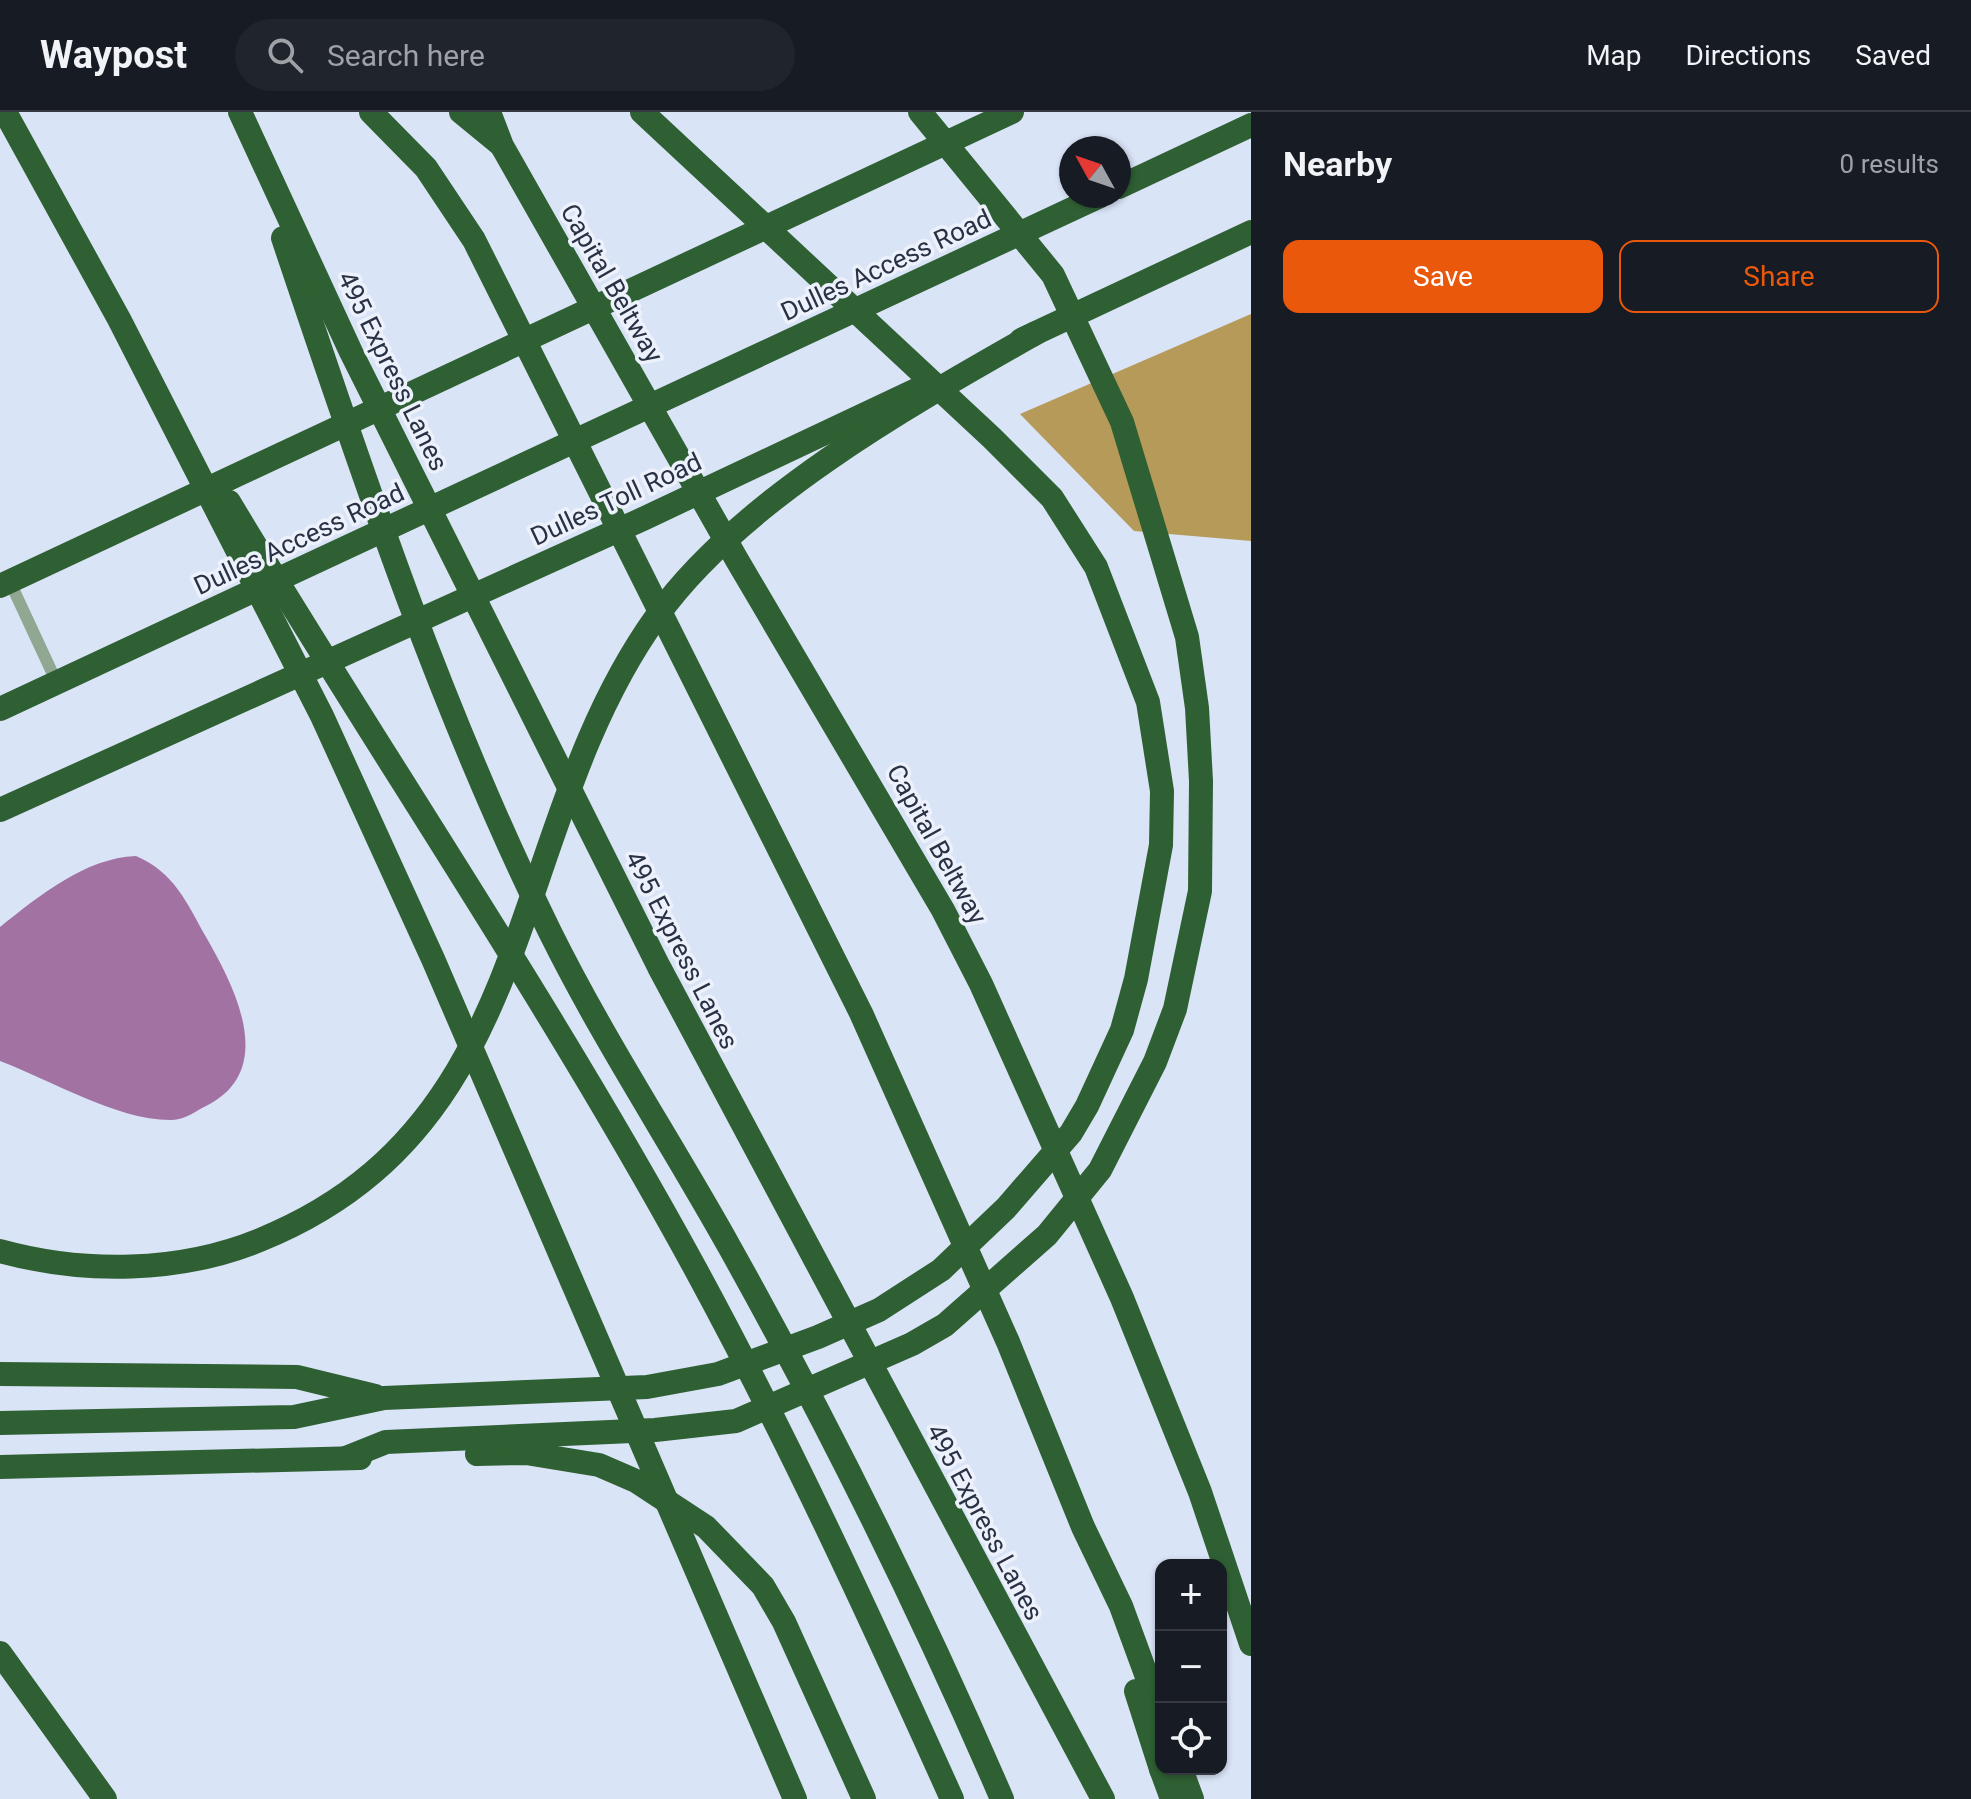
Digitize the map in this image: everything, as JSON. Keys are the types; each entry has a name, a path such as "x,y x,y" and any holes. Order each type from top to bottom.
{"highway":[{"path":"5,112 119,319 322,716 433,959 795,1799"},
{"path":"371,112 426,168 448,197 496,282 861,1013 1008,1342 1083,1527 1121,1606 1157,1703"},
{"path":"461,112 502,146"},
{"name":"Capital Beltway","path":"489,112 502,146 737,560 943,910 1022,1070 1122,1298 1200,1492 1251,1644"},
{"path":"0,1423 294,1417 384,1398 647,1387 718,1374 818,1337 879,1310 941,1270 1006,1208 1071,1133 1107,1064 1136,979 1160,857 1162,791 1148,702 1096,567 1052,498 992,438 642,112"},
{"path":"346,1458 386,1442 655,1430 736,1421 831,1382 945,1325 1047,1235 1100,1170 1127,1123 1175,1009 1200,891 1201,781 1197,708 1187,637 1122,422 1053,275 920,112"},
{"path":"5,584 1012,112"},
{"path":"244,121 374,513 502,832 553,937 822,1418 939,1653 1002,1799"},
{"name":"495 Express Lanes","path":"244,121 351,352 491,637 659,967 879,1385 1103,1799"},
{"path":"1131,181 1251,125"},
{"name":"Dulles Access Road","path":"0,709 1074,208"},
{"name":"Dulles Toll Road","path":"0,810 645,518 1251,232"},
{"path":"119,319 349,702 585,1078 693,1266 840,1549 952,1799"},
{"path":"0,1251 86,1266 146,1265 196,1259 248,1245 300,1223 344,1196 371,1174 430,1113 480,1035 597,722 638,645 670,597 711,552 772,501 882,426 1036,333"},
{"path":"0,1374 297,1377 384,1398"},
{"path":"0,1467 526,1453 599,1465 673,1502 706,1527 763,1586 784,1622 864,1799"},
{"path":"1083,1527 1155,1750"},
{"path":"0,1653 105,1799"},
{"path":"1163,1775 1172,1799"},
{"path":"1183,1775 1192,1799"}],"lane":[{"path":"5,584 57,683"}],"shaded area":[{"path":"1251,314 1251,541 1134,531 1020,414"},
{"path":"136,856 170,880 186,901 228,980 244,1027 245,1050 240,1072 228,1091 176,1120 151,1119 107,1107 0,1061 0,927 47,891 81,871 117,858"}]}
